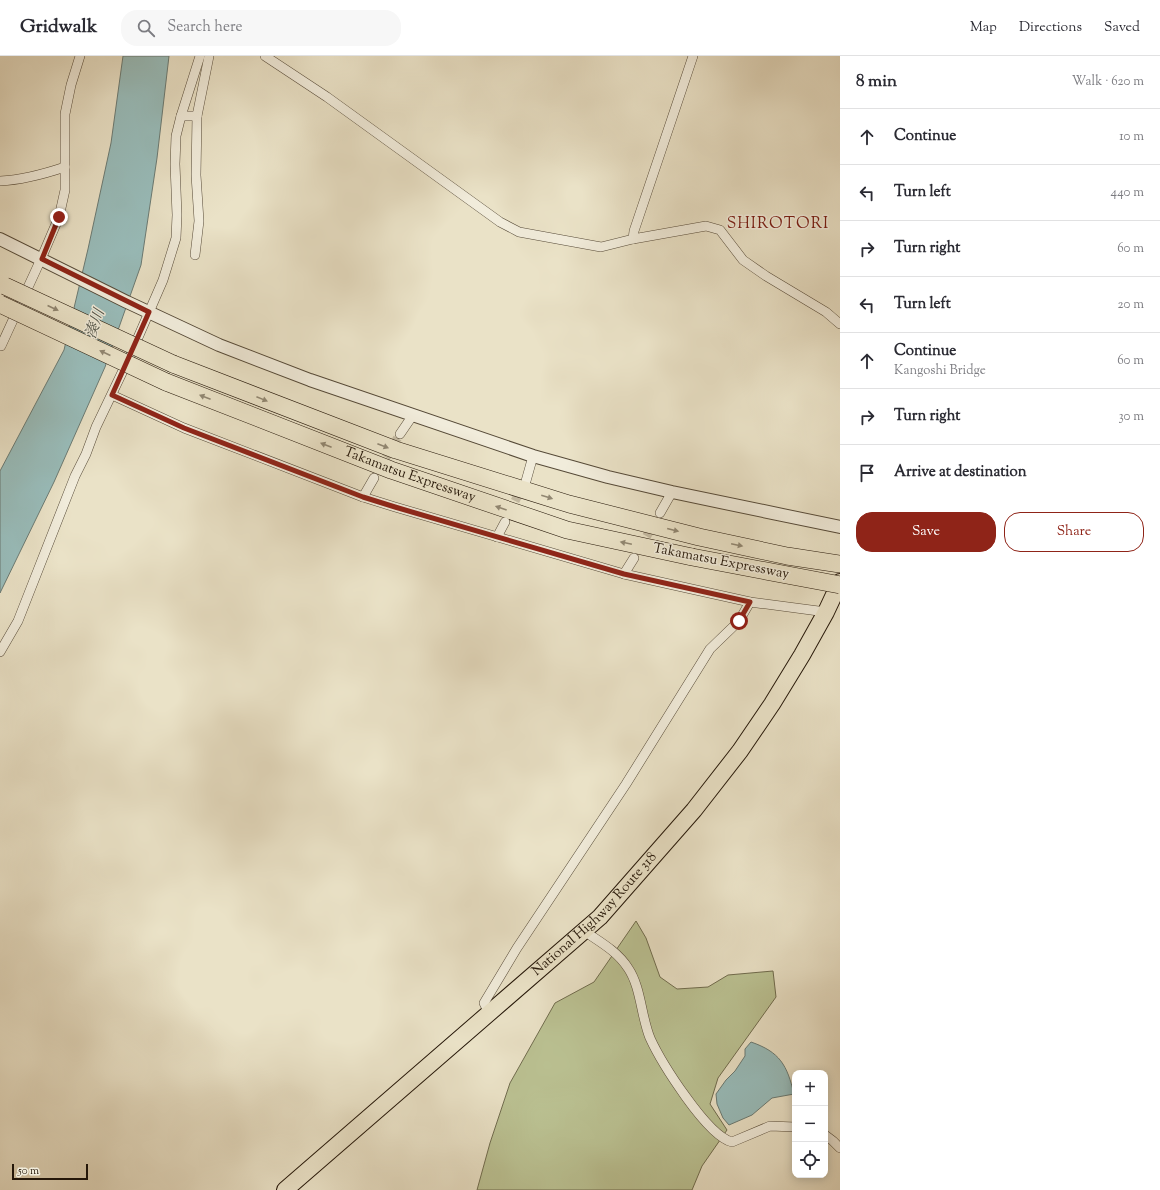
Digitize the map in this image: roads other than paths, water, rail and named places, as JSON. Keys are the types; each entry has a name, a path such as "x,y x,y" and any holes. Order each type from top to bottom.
{"highway":[{"name":"Takamatsu Expressway","path":"2,285 174,364 396,450 568,504 699,537 787,556 840,564"},
{"name":"Takamatsu Expressway","path":"0,304 166,382 391,470 567,530 692,557 840,585"},
{"name":"National Highway Route 318","path":"285,1190 600,917 694,810 740,751 772,704 802,655 826,612 840,582"}],"street":[{"path":"0,347 46,261 59,217 65,190 65,114 71,85 80,56"},
{"path":"0,652 18,621 75,476 163,280 176,238 176,136 200,56"},
{"path":"195,255 199,221 196,175 198,116 209,56"},
{"path":"265,56 327,97 500,222 519,232 601,247 634,239 706,226 720,230 743,260 766,276 826,312 840,324"},
{"path":"634,239 634,231 693,56"},
{"path":"181,116 198,116"},
{"path":"0,181 8,181 47,173 65,167"},
{"path":"0,239 127,302 219,345 310,380 534,456 608,477 840,527"},
{"path":"112,395 184,428 363,497 624,574 750,602 826,612"},
{"path":"400,434 413,415"},
{"path":"526,481 534,456"},
{"path":"363,497 374,478"},
{"path":"660,513 672,492"},
{"path":"498,537 505,522"},
{"path":"624,574 634,558"},
{"path":"489,1013 484,1003 517,948 626,784 710,649 739,621 750,602"},
{"path":"584,931 611,948 628,968 635,983 642,1014 650,1038 664,1063 702,1117 722,1138 732,1142 770,1126 792,1126"},
{"path":"828,1137 840,1148"}],"water":[{"name":"湊川","path":"123,56 169,56 157,158 141,265 105,367 54,482 0,593 0,471 64,350 111,143"},
{"path":"751,1042 769,1050 776,1055 785,1067 792,1087 792,1094 772,1098 752,1115 729,1125 723,1118 717,1104 716,1094 745,1056 745,1049"}],"tunnel":[{"path":"379,469 400,434"},
{"path":"509,513 522,487"},
{"path":"640,548 654,523"}],"district":[{"name":"SHIROTORI","path":"778,224"}]}
